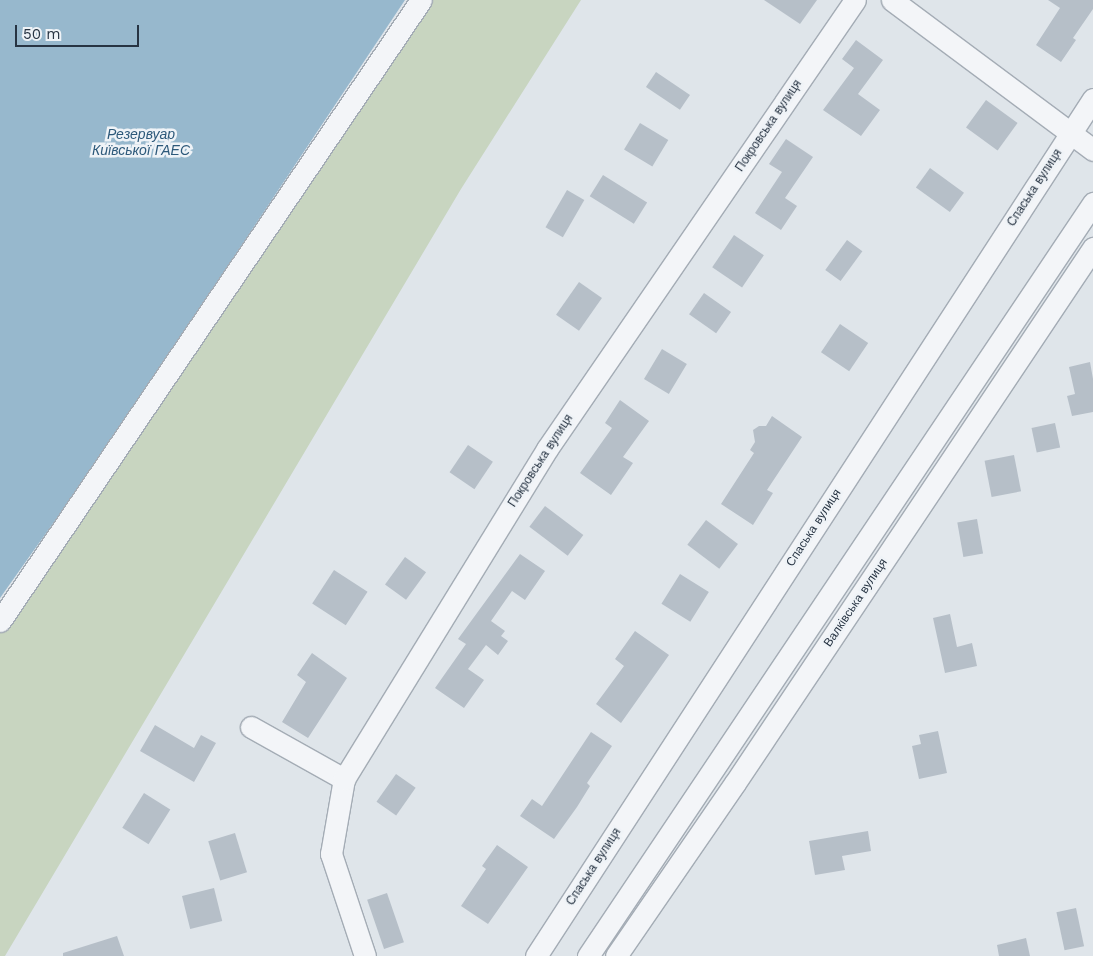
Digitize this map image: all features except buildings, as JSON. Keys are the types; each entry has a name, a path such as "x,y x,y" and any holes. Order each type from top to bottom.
{"street":[{"path":"0,621 421,0"},
{"name":"Покровська вулиця","path":"365,956 331,854 344,779 548,449 855,0"},
{"path":"892,0 1093,150"},
{"name":"Спаська вулиця","path":"536,956 1093,100"},
{"path":"588,956 1093,203"},
{"name":"Валківська вулиця","path":"618,953 1093,248"},
{"path":"895,498 916,512"},
{"path":"251,727 344,779"},
{"path":"601,938 618,953"}],"green space":[{"path":"421,0 581,0 461,189 5,956 0,956 0,621"}],"water":[{"name":"Резервуар Київської ГАЕС","path":"0,0 405,0 105,450 0,598"}]}
